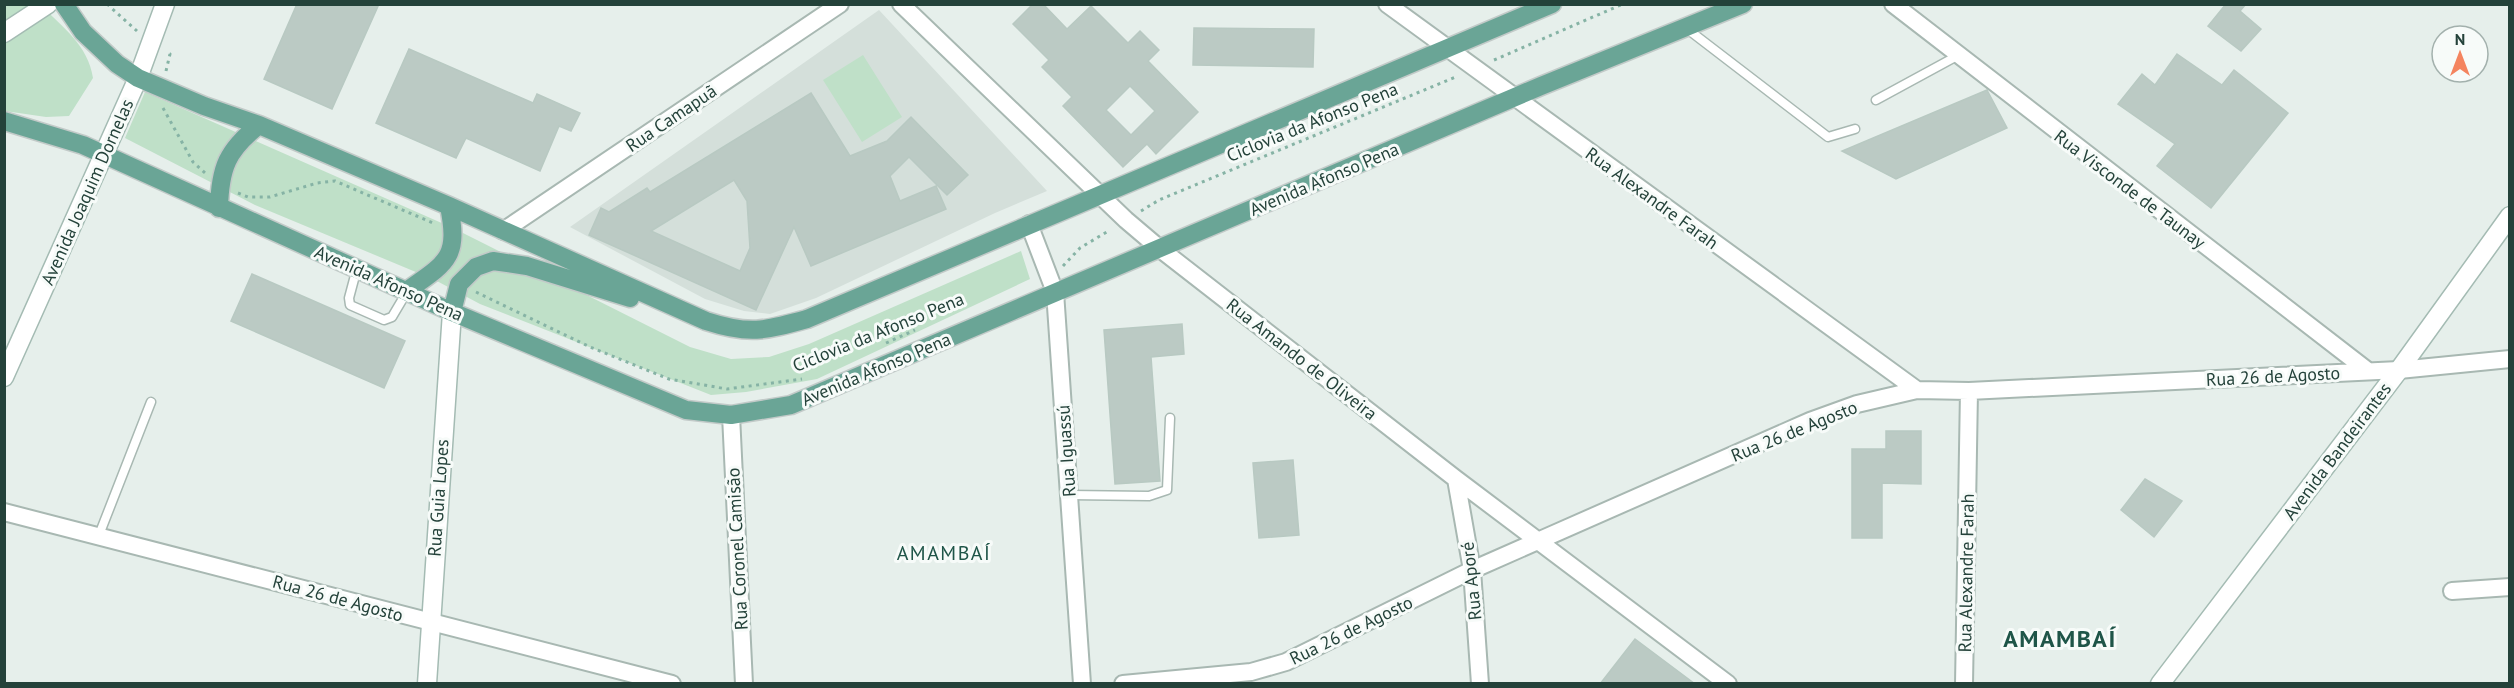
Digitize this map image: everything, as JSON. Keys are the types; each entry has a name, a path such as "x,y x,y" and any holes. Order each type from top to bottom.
{"main road":[{"path":"4,33 48,4"},
{"path":"64,4 83,32 117,64 138,78 259,125 449,206 706,321"},
{"name":"Avenida Joaquim Dornelas","path":"4,377 138,78 165,4"},
{"path":"452,312 459,284 476,267 493,261 527,266 735,330 765,331 796,322 1552,4"},
{"name":"Avenida Afonso Pena","path":"4,121 57,136 104,154 219,208 408,290 452,312 686,410 731,415 791,405 1053,284 1159,248 1743,4"},
{"path":"219,208 220,185 227,160 237,142 259,125"},
{"path":"408,290 438,269 449,254 454,236 449,206"},
{"name":"Avenida Bandeirantes","path":"2160,684 2399,370 2510,216"},
{"name":"Rua Guia Lopes","path":"427,684 429,622 452,312"}],"street":[{"name":"Rua Camapuã","path":"503,231 840,4"},
{"name":"Rua Amando de Oliveira","path":"901,4 1126,220 1159,248 1456,479 1728,684"},
{"name":"Rua Alexandre Farah","path":"1387,4 1917,390"},
{"name":"Rua Visconde de Taunay","path":"1893,4 1957,56 2368,371"},
{"name":"Rua Iguassú","path":"1029,224 1053,284 1082,684"},
{"name":"Rua 26 de Agosto","path":"1124,684 1251,672 1286,662 1472,570 1810,421 1857,404 1917,390 1969,391 2399,370 2510,358"},
{"name":"Rua Alexandre Farah","path":"1964,684 1969,391"},
{"name":"Rua Coronel Camisão","path":"731,415 744,684"},
{"name":"Rua Aporé","path":"1456,479 1472,570 1480,684"},
{"name":"Rua 26 de Agosto","path":"4,512 672,684"},
{"path":"2452,591 2510,587"}],"lane":[{"path":"1686,28 1828,137 1855,129"},
{"path":"1876,100 1957,56"},
{"path":"357,267 349,298 350,305 384,320 392,317 408,290"},
{"path":"99,535 151,402"},
{"path":"1069,495 1149,496 1167,490 1170,418"}],"path":[{"path":"107,4 151,42 170,54 159,101 193,162 220,185 249,196 270,196 317,183 335,181 450,231 454,236"},
{"name":"Ciclovia da Afonso Pena","path":"1053,284 1080,248 1159,200 1320,135 1623,4"},
{"name":"Ciclovia da Afonso Pena","path":"459,284 590,347 669,379 728,389 768,385 813,375"},
{"name":"Ciclovia da Afonso Pena","path":"877,347 920,329"}],"shaded area":[{"path":"879,10 1047,191 995,213 816,298 770,314 744,311 705,299 570,227"}],"green space":[{"path":"4,5 41,5 73,38 86,56 93,78 69,116 46,117 5,111"},
{"path":"863,55 902,117 862,142 823,80"},
{"path":"145,92 453,228 690,347 731,359 769,357 809,344 1021,251 1030,279 817,379 746,392 711,395 480,304 435,280 255,205 125,138"}],"building":[{"path":"297,4 379,4 332,109 264,79"},
{"path":"1033,4 1043,4 1067,29 1091,6 1128,43 1140,31 1159,50 1148,61 1198,112 1156,154 1147,144 1123,167 1063,106 1072,97 1042,67 1049,60 1013,24","holes":["1130,86 1155,111 1131,135 1106,110"]},
{"path":"2226,4 2246,4 2240,11 2261,29 2241,51 2208,26"},
{"path":"1194,28 1314,29 1313,67 1193,65"},
{"path":"409,49 533,103 537,94 580,113 571,131 559,126 540,171 466,138 456,158 376,123"},
{"path":"2177,54 2222,85 2234,70 2288,113 2211,208 2157,166 2175,144 2118,104 2142,74 2155,85"},
{"path":"1987,90 2007,128 1896,179 1842,151"},
{"path":"811,93 850,156 887,141 911,117 968,175 947,195 909,157 890,176 900,201 936,186 946,209 811,266 794,227 756,310 589,235 601,208 609,212 647,188 650,192","holes":["734,180 747,201 750,248 740,271 651,231"]},
{"path":"252,274 405,341 384,388 231,321"},
{"path":"1182,324 1184,354 1151,357 1160,481 1115,484 1104,330"},
{"path":"1886,431 1921,431 1921,484 1882,483 1882,538 1852,538 1852,449 1886,449"},
{"path":"1293,460 1299,535 1259,538 1253,463"},
{"path":"2145,479 2182,501 2154,537 2121,510"},
{"path":"1635,639 1695,684 1600,684"}],"district":[{"name":"AMAMBAÍ","path":"944,553"},
{"name":"AMAMBAÍ","path":"2060,638"}]}
